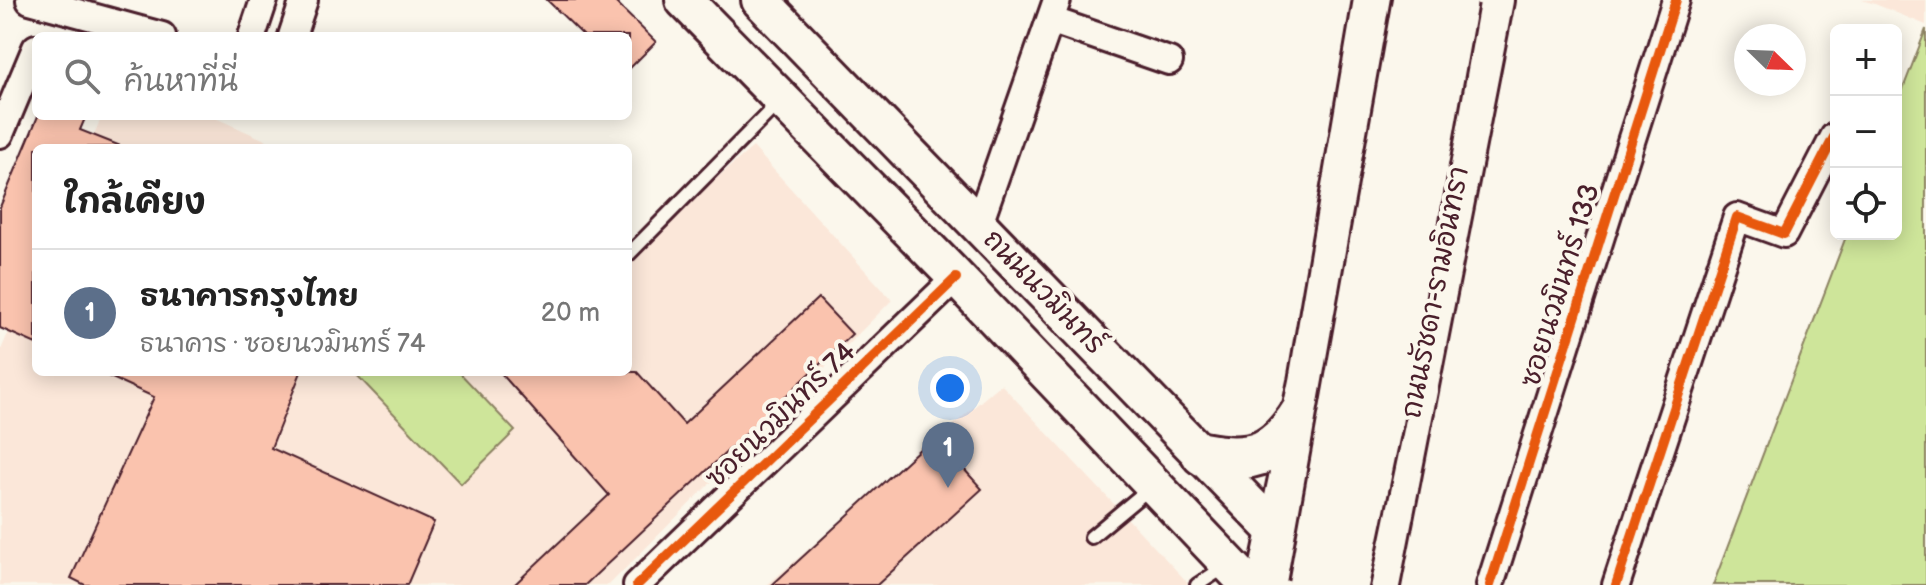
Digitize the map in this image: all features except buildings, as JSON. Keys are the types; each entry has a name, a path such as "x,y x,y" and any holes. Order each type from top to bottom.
{"main road":[{"name":"ถนนนวมินทร์","path":"684,0 956,278 1238,574"},
{"name":"ถนนนวมินทร์","path":"760,0 1328,585"},
{"path":"1268,585 1274,529 1307,396 1375,0"},
{"path":"1310,585 1414,0"},
{"name":"ถนนรัชดา-รามอินทรา","path":"1347,585 1381,422 1456,0"},
{"name":"ถนนรัชดา-รามอินทรา","path":"1378,585 1492,0"},
{"path":"1307,396 1357,440 1393,436 1409,422"},
{"path":"1203,454 1227,459 1253,457 1287,439 1307,396"},
{"path":"1238,574 1274,529"}],"street":[{"path":"253,32 264,0"},
{"path":"293,32 304,0"},
{"name":"ซอยนวมินทร์ 133","path":"1490,585 1676,0"},
{"path":"41,32 42,3 147,32"},
{"path":"979,223 1054,10 1169,61"},
{"path":"0,134 32,58"},
{"path":"1616,585 1737,217 1784,234 1830,145"},
{"name":"ซอยนวมินทร์ 74","path":"637,585 956,278"}],"lane":[{"path":"632,251 781,99"},
{"path":"1091,537 1153,484"},
{"path":"1197,585 1238,574"}],"shaded area":[{"path":"1862,0 1926,0 1926,25 1875,4"},
{"path":"100,120 220,120 274,144 90,144"},
{"path":"753,147 892,300 609,585 0,585 0,352 32,278 32,376 632,376 632,251"},
{"path":"1001,384 1190,585 767,585"}],"green space":[{"path":"1926,29 1926,585 1713,585 1845,240 1902,240 1902,91"},
{"path":"358,376 463,376 515,431 461,484"}],"cycle path":[{"path":"1490,585 1676,0"},
{"path":"1616,585 1737,217 1784,234 1830,145"},
{"path":"637,585 956,278"}],"place":[{"name":"ธนาคารกรุงไทย","path":"948,488"}]}
